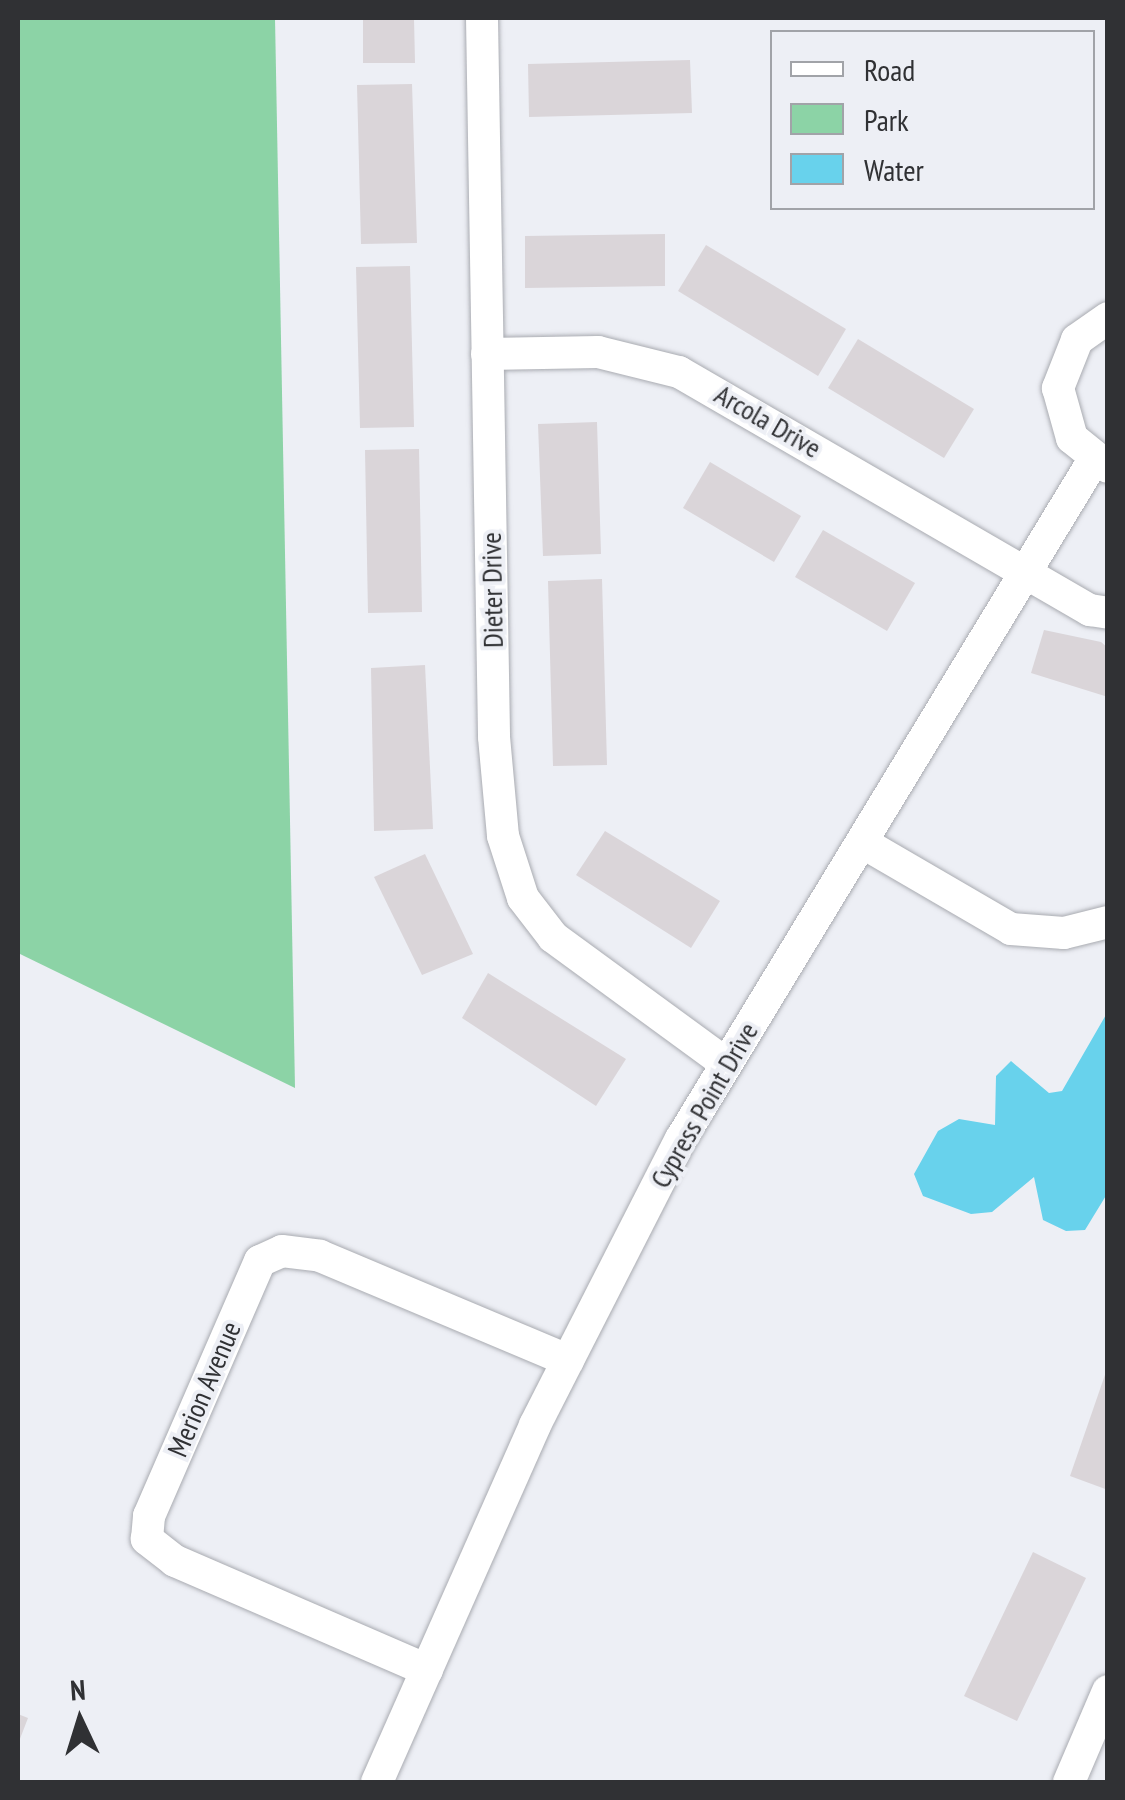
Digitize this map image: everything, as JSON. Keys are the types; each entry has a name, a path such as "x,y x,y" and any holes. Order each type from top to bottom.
{"street":[{"name":"Dieter Drive","path":"482,18 494,737 503,836 518,882 552,937 724,1062"},
{"path":"1100,464 1061,415 1058,388 1077,340 1108,318"},
{"name":"Arcola Drive","path":"487,354 598,352 680,372 1090,610 1108,612"},
{"name":"Cypress Point Drive","path":"377,1782 568,1360 724,1062 865,844 1025,572 1100,464"},
{"path":"865,844 1011,929 1064,933 1108,922"},
{"name":"Merion Avenue","path":"427,1670 175,1561 148,1539 149,1516 260,1261 282,1251 320,1256 568,1360"},
{"path":"1069,1782 1108,1691"}],"green space":[{"path":"18,18 275,18 295,1088 18,953"}],"water":[{"path":"1107,1013 1107,1194 1085,1230 1066,1231 1043,1220 1034,1177 992,1212 971,1214 923,1196 914,1174 938,1131 959,1119 995,1125 996,1076 1011,1061 1049,1093 1062,1091"}],"building":[{"path":"363,18 414,18 415,63 363,63"},
{"path":"690,60 692,113 529,117 528,64"},
{"path":"412,84 417,243 361,244 357,85"},
{"path":"665,234 665,286 525,288 525,236"},
{"path":"706,245 846,329 818,376 678,291"},
{"path":"410,266 414,427 360,428 356,267"},
{"path":"858,339 974,409 944,458 828,388"},
{"path":"597,422 601,554 543,556 538,424"},
{"path":"419,449 422,612 368,613 365,450"},
{"path":"710,462 801,516 774,562 683,508"},
{"path":"823,530 915,583 887,631 795,577"},
{"path":"602,579 607,765 553,766 548,581"},
{"path":"1044,630 1101,642 1108,648 1108,697 1031,673"},
{"path":"425,665 433,829 374,831 371,668"},
{"path":"605,831 720,901 691,948 576,875"},
{"path":"425,854 473,954 422,975 374,877"},
{"path":"488,973 626,1059 596,1106 462,1018"},
{"path":"1108,1369 1108,1490 1070,1476"},
{"path":"1033,1552 1086,1578 1017,1721 964,1696"},
{"path":"18,1714 28,1718 18,1744"}]}
